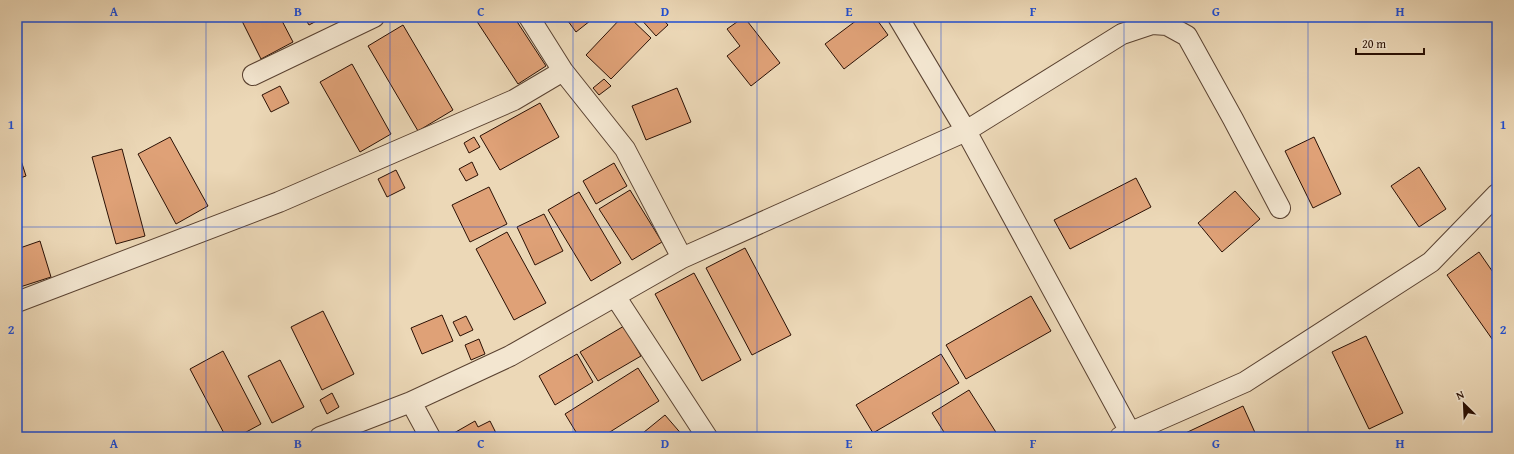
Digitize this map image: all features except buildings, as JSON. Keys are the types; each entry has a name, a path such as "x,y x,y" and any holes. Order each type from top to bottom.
{"street":[{"path":"253,75 374,17"},
{"path":"529,17 563,71 625,149 682,258"},
{"path":"898,17 966,131 1127,435 1245,382 1431,262 1497,194"},
{"path":"320,437 411,402 510,356 682,258 966,131 1122,34 1152,24 1167,25 1188,36 1280,208"},
{"path":"17,302 279,202 514,100 563,71"},
{"path":"615,296 706,437"},
{"path":"411,402 430,437"}]}
